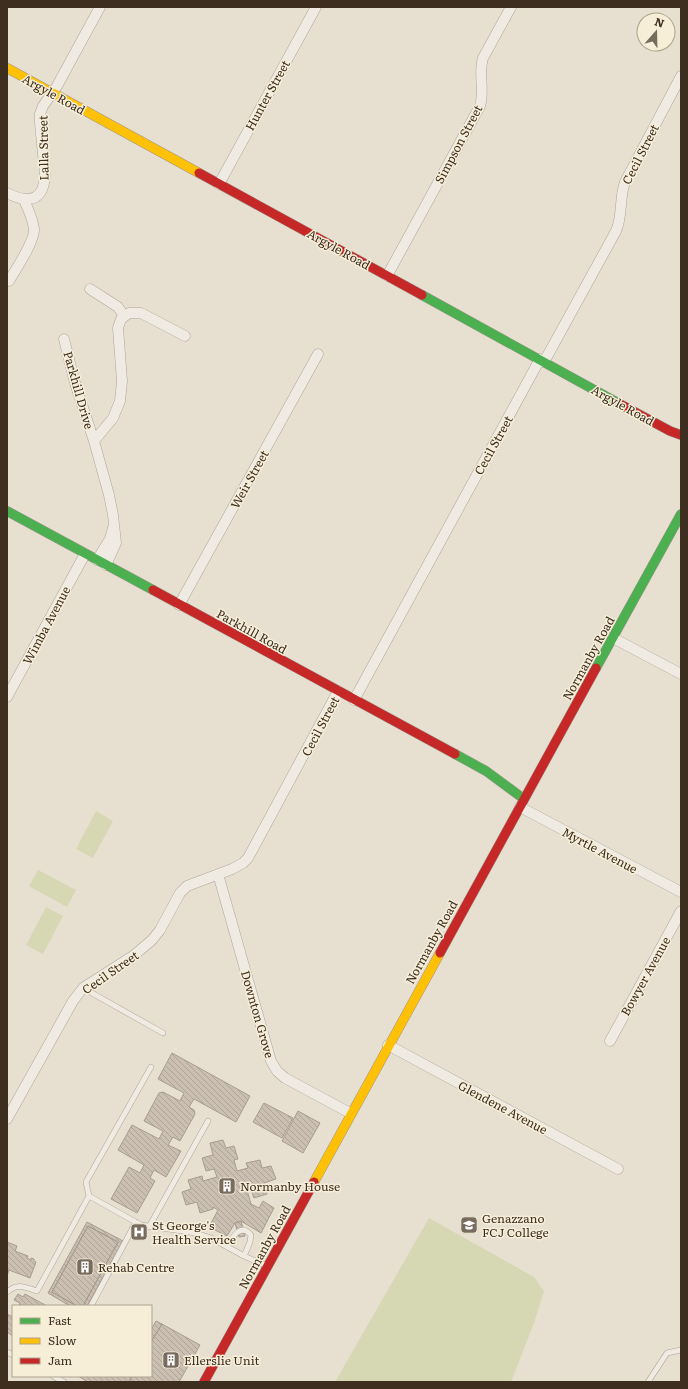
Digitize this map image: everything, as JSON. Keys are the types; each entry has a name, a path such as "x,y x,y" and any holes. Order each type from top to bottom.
{"street":[{"name":"Lalla Street","path":"24,200 36,197 43,187 45,178 40,114 43,106 59,83 100,7"},
{"name":"Hunter Street","path":"219,184 316,7"},
{"name":"Simpson Street","path":"387,276 480,106 482,97 481,65 483,58 511,7"},
{"name":"Argyle Road","path":"7,68 670,431 681,439"},
{"name":"Cecil Street","path":"354,700 542,361 616,231 621,218 622,195 625,182 681,76"},
{"path":"7,193 24,200 34,231 30,244 10,280"},
{"path":"90,289 118,306 124,316 141,313 186,336"},
{"name":"Parkhill Drive","path":"94,440 113,418 120,401 122,381 118,328 119,323 124,316"},
{"name":"Parkhill Drive","path":"64,339 75,383 94,440 113,515 116,543 106,565"},
{"name":"Weir Street","path":"179,605 318,354"},
{"name":"Argyle Road","path":"670,431 681,435"},
{"name":"Parkhill Road","path":"7,511 486,771 530,788"},
{"name":"Normanby Road","path":"204,1382 350,1113 681,514"},
{"name":"Parkhill Drive","path":"97,560 110,539 114,526"},
{"name":"Wimba Avenue","path":"7,697 85,554"},
{"path":"613,638 681,674"},
{"name":"Cecil Street","path":"7,1119 73,1001 83,988 133,956 147,944 160,930 180,893 187,886 238,866 248,858 338,692"},
{"name":"Parkhill Road","path":"486,771 522,803"},
{"name":"Myrtle Avenue","path":"522,803 681,892"},
{"name":"Downton Grove","path":"218,874 274,1066 280,1075 350,1113"},
{"name":"Bowyer Avenue","path":"610,1041 681,911"},
{"name":"Glendene Avenue","path":"388,1045 618,1169"}],"lane":[{"path":"83,988 163,1033"},
{"path":"7,1292 11,1288 19,1286 37,1291 89,1196 86,1182 151,1067"},
{"path":"149,1227 208,1121"},
{"path":"89,1196 136,1222 149,1227 196,1233 211,1238 244,1256 268,1266"},
{"path":"92,1305 136,1222"},
{"path":"227,1247 238,1232 241,1230 246,1231 249,1233 251,1238 244,1256"},
{"path":"648,1382 667,1354 681,1350"},
{"path":"58,1380 64,1382"}],"green space":[{"path":"96,811 113,821 93,858 76,849"},
{"path":"38,870 76,890 67,907 29,886"},
{"path":"46,907 63,916 43,954 26,945"},
{"path":"429,1218 534,1277 544,1291 534,1323 511,1382 335,1382"}],"building":[{"path":"172,1053 250,1096 236,1122 194,1099 189,1107 194,1110 195,1114 180,1141 173,1137 168,1145 181,1151 166,1177 154,1170 150,1178 155,1181 137,1213 111,1199 129,1167 140,1173 144,1165 118,1150 132,1125 159,1139 163,1131 144,1121 159,1093 163,1092 180,1101 184,1093 158,1079"},
{"path":"264,1103 293,1118 282,1138 253,1122"},
{"path":"298,1111 320,1123 303,1153 282,1141"},
{"name":"Normanby House","path":"223,1140 226,1148 234,1146 238,1159 234,1160 237,1171 248,1168 246,1163 260,1160 262,1168 271,1166 276,1179 264,1183 267,1194 254,1198 251,1189 247,1190 251,1204 259,1208 263,1201 274,1208 261,1233 241,1221 235,1223 227,1236 209,1227 218,1210 213,1207 213,1209 200,1213 197,1202 186,1205 182,1192 191,1189 188,1180 202,1176 203,1181 217,1177 214,1169 206,1171 202,1158 213,1155 210,1143"},
{"path":"241,1221 245,1236 239,1237 235,1223"},
{"path":"87,1222 123,1241 88,1305 84,1305 118,1242 88,1226 52,1292 75,1305 68,1305 48,1293"},
{"name":"Rehab Centre","path":"88,1226 118,1242 84,1305 75,1305 52,1292"},
{"path":"7,1242 17,1246 15,1251 28,1256 27,1258 31,1260 31,1258 34,1259 36,1262 30,1278 9,1270 7,1276"},
{"path":"18,1294 23,1297 25,1294 45,1305 19,1305 20,1303 14,1300"},
{"path":"7,1314 12,1316 12,1335 7,1332"},
{"path":"156,1321 162,1324 152,1340 152,1328"},
{"name":"Ellerslie Unit","path":"162,1324 200,1345 179,1382 129,1382 132,1377 152,1377 152,1340"},
{"path":"80,1377 132,1377 129,1382 88,1382"}],"traffic: fast":[{"path":"422,295 618,403"},
{"path":"7,511 153,590"},
{"path":"596,668 681,514"},
{"path":"455,754 486,771 524,799"}],"traffic: slow":[{"path":"7,68 199,173"},
{"path":"314,1182 440,953"}],"traffic: jam":[{"path":"199,173 422,295"},
{"path":"618,403 670,431 681,435"},
{"path":"153,590 455,754"},
{"path":"440,953 596,668"},
{"path":"204,1382 314,1182"}],"place":[{"name":"Normanby House","path":"227,1186"},
{"name":"Genazzano FCJ College","path":"469,1225"},
{"name":"St George's Health Service","path":"139,1232"},
{"name":"Rehab Centre","path":"85,1267"},
{"name":"Ellerslie Unit","path":"171,1360"}]}
